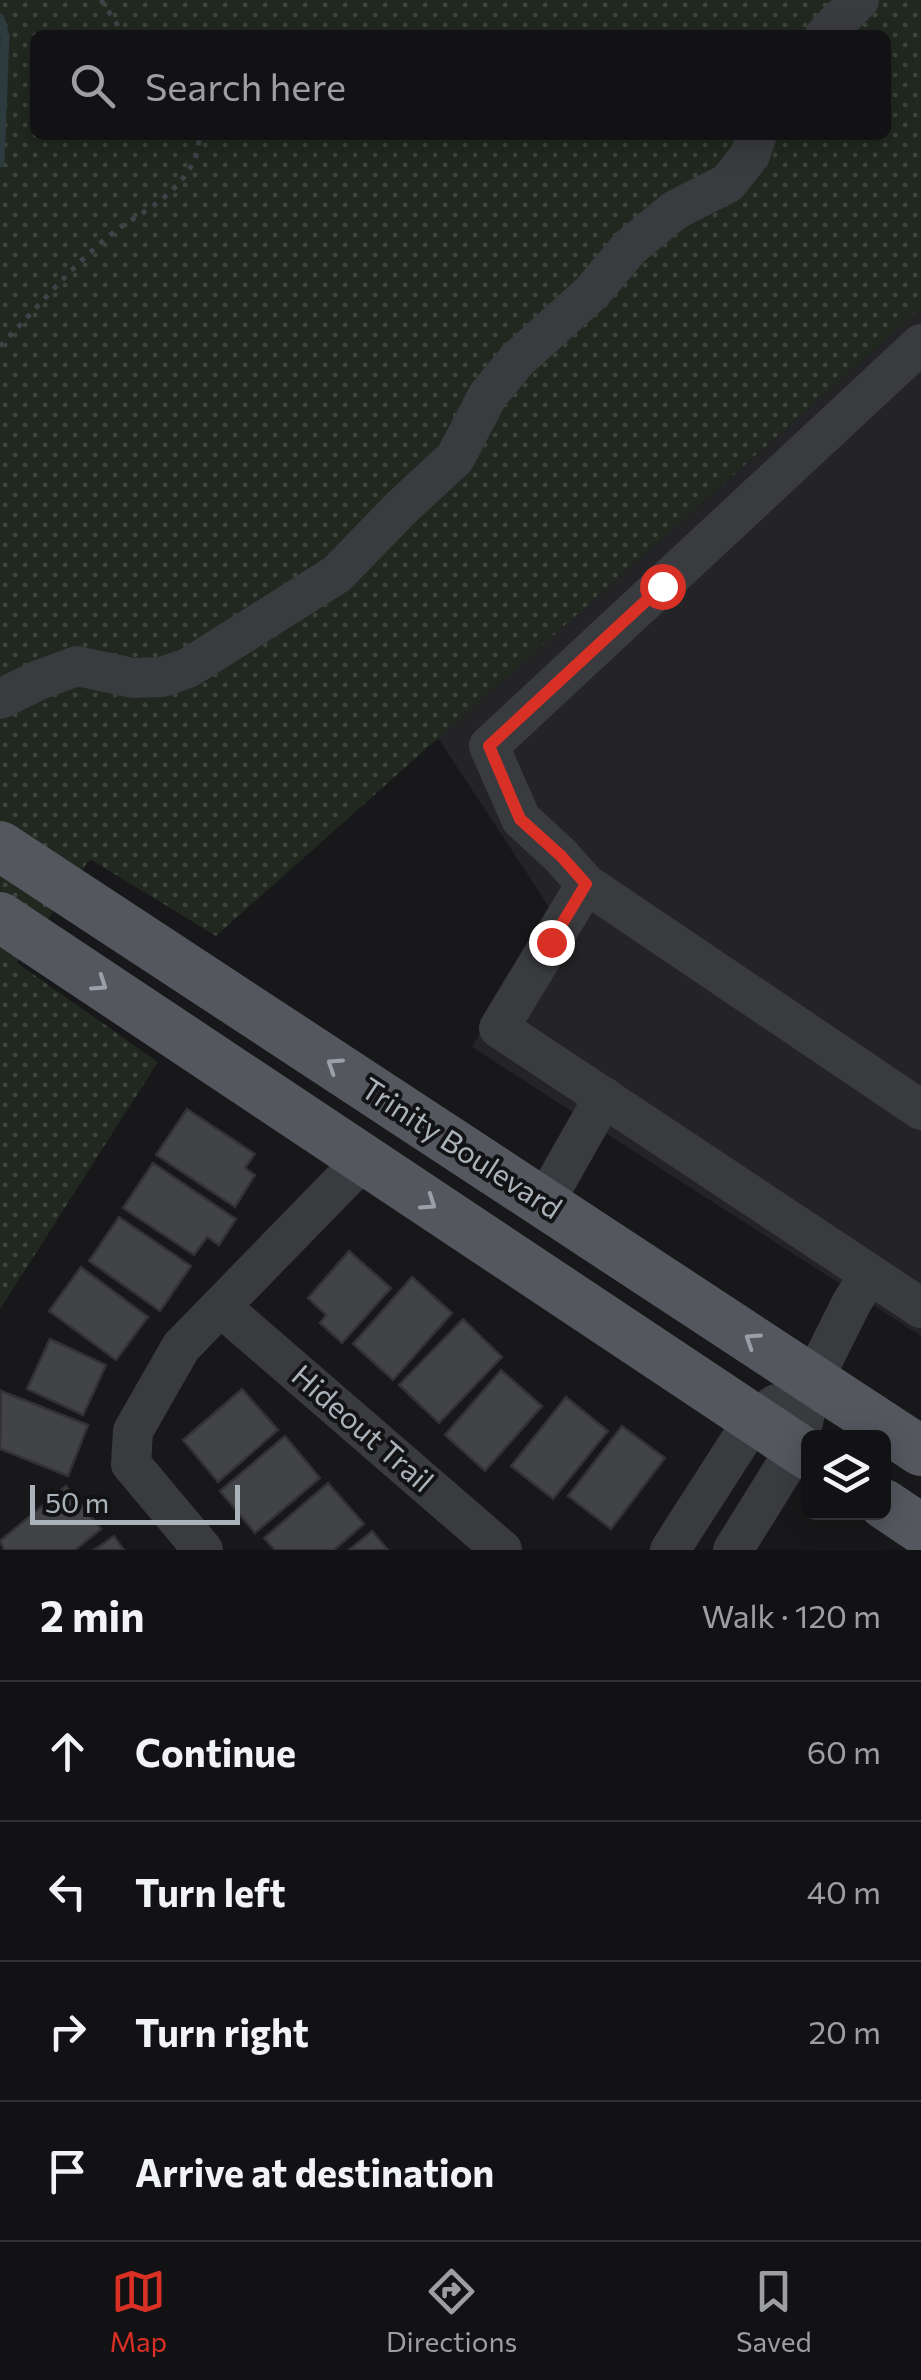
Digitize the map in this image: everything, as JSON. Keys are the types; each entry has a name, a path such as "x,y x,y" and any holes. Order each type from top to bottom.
{"main road":[{"name":"Trinity Boulevard","path":"0,846 921,1451"},
{"name":"Trinity Boulevard","path":"10,924 801,1450"},
{"path":"891,1509 921,1529"}],"street":[{"path":"830,30 860,0"},
{"path":"0,699 76,666 133,678 162,677 188,668 336,574 456,458 488,395 517,360 592,292 630,247 675,210 728,183 750,155 755,140"},
{"path":"921,344 489,746 520,819 586,884 921,1110"},
{"path":"586,884 499,1028 921,1308"},
{"path":"544,1203 604,1098"},
{"path":"203,1550 132,1464 133,1431 181,1347 364,1159"},
{"path":"806,1430 813,1380 870,1274"},
{"name":"Hideout Trail","path":"221,1308 502,1550"},
{"path":"670,1550 754,1418 813,1380"},
{"path":"733,1550 801,1454"},
{"path":"696,1550 720,1507 712,1483"}],"path":[{"path":"101,0 121,30"},
{"path":"0,346 110,236 172,190 192,165 200,140"}],"shaded area":[{"path":"0,0 921,0 921,308 216,936 90,859 17,963 158,1062 0,1309"},
{"path":"921,308 921,1336 472,1047 553,913 438,738"}],"building":[{"path":"187,1109 255,1154 245,1168 255,1175 235,1207 156,1155"},
{"path":"153,1163 236,1219 219,1245 207,1237 194,1255 123,1208"},
{"path":"119,1217 191,1266 160,1311 89,1261"},
{"path":"349,1251 391,1288 342,1343 320,1323 326,1315 308,1298"},
{"path":"81,1267 148,1317 116,1360 49,1311"},
{"path":"412,1277 452,1313 393,1380 353,1344"},
{"path":"463,1319 502,1357 439,1423 399,1385"},
{"path":"50,1339 106,1365 83,1415 27,1389"},
{"path":"501,1370 542,1406 485,1471 445,1435"},
{"path":"242,1389 278,1430 218,1482 183,1440"},
{"path":"1,1391 88,1425 68,1476 0,1449"},
{"path":"566,1397 608,1431 553,1499 511,1466"},
{"path":"622,1426 665,1458 611,1529 568,1496"},
{"path":"285,1436 320,1478 255,1533 220,1491"},
{"path":"328,1483 364,1524 334,1550 275,1550 264,1538"},
{"path":"66,1486 101,1529 75,1550 4,1550 0,1541"},
{"path":"372,1531 388,1550 349,1550"},
{"path":"114,1536 124,1550 94,1550"}],"waterway":[{"path":"0,18 5,37 0,163"}],"route":[{"path":"551,942 586,884 520,819 489,746 662,586"}]}
